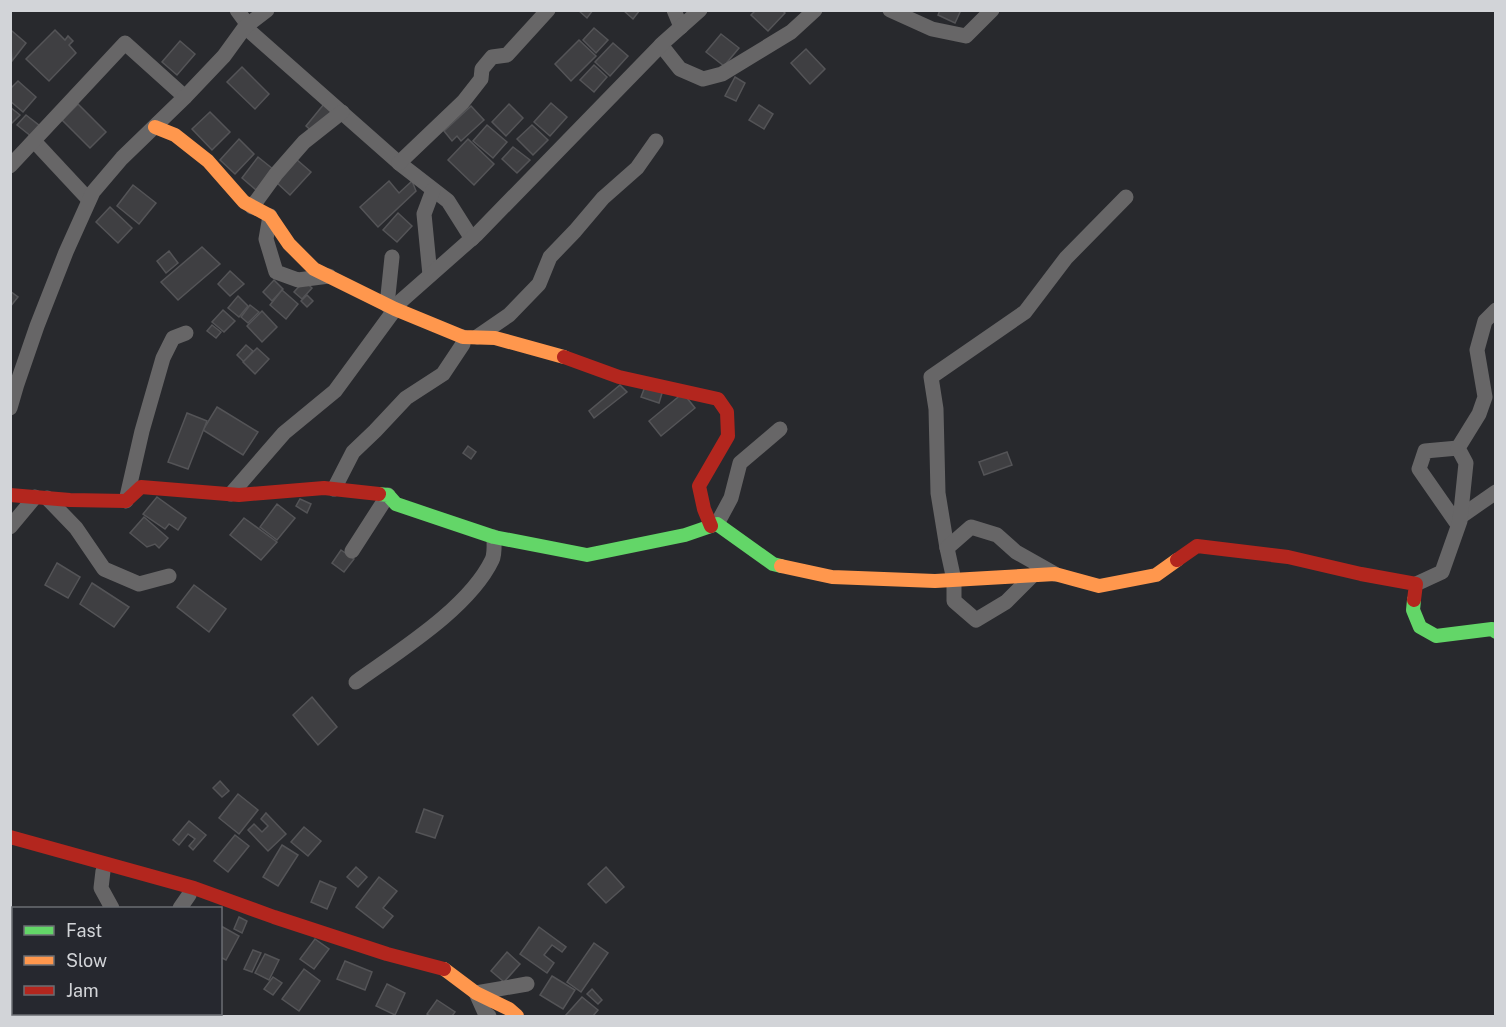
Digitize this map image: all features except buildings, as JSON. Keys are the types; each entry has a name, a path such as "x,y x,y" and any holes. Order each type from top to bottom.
{"street":[{"path":"237,10 246,26 399,163 448,201 472,239"},
{"path":"10,408 37,326 93,192 122,158 224,56 246,26 267,10"},
{"path":"399,163 463,102 481,79 482,69 492,57 507,55 548,10"},
{"path":"674,10 681,27"},
{"path":"231,494 284,433 335,392 391,307 401,301 472,239 661,45 700,10"},
{"path":"661,45 680,69 703,79 722,74 791,32 815,10"},
{"path":"890,10 932,29 966,36 992,10"},
{"path":"10,166 125,43 185,97"},
{"path":"252,207 276,174 304,142 342,112"},
{"path":"155,127 176,135 208,161 244,202 270,216 290,244 314,269 391,307 470,337 495,338 560,356 619,377 718,399 727,412 728,436 699,486 704,509 714,525 773,564 832,578 935,582 1055,574"},
{"path":"34,141 89,200"},
{"path":"334,489 353,452 406,398 443,374 470,337 509,315 538,284 550,257 603,198 637,168 656,141"},
{"path":"430,275 424,214 433,190"},
{"path":"1033,575 1006,602 976,620 954,601 954,580 938,493 936,409 931,377 1025,312 1066,258 1126,197"},
{"path":"270,216 266,239 276,272 298,280 329,276"},
{"path":"391,307 392,257"},
{"path":"1458,448 1479,414 1485,397 1490,394 1477,350 1485,321 1496,310"},
{"path":"126,501 142,431 163,358 173,338 186,333"},
{"path":"10,495 70,500 126,501 141,487 238,495 334,489 388,495 396,504 494,537 587,555 685,535 714,525 731,498 740,463 780,429"},
{"path":"947,548 971,527 997,535 1016,552 1055,574 1099,586 1156,575 1197,546 1288,557 1416,585 1442,572 1460,521 1466,463 1458,448"},
{"path":"1458,448 1425,451 1419,469 1460,521"},
{"path":"1460,521 1496,492"},
{"path":"352,551 388,495"},
{"path":"10,527 41,498"},
{"path":"41,498 76,528 104,569 139,584 169,576"},
{"path":"356,682 449,613 478,582 494,558 494,537"},
{"path":"1416,585 1413,610 1420,627 1436,636 1492,629 1496,632"},
{"path":"10,837 194,888 387,954 442,968 476,993 509,1009 517,1017"},
{"path":"103,871 101,888 111,907"},
{"path":"181,907 189,895"},
{"path":"476,993 527,984"},
{"path":"476,993 486,1015"}],"traffic: fast":[{"path":"379,494 388,495 396,504 494,537 587,555 685,535 717,524 773,564 781,566"},
{"path":"1414,600 1413,610 1420,627 1436,636 1492,629 1496,632"}],"traffic: slow":[{"path":"155,127 175,135 208,161 244,202 270,216 289,244 314,269 395,309 463,337 495,338 564,357"},
{"path":"781,566 832,577 935,581 1055,574 1099,586 1156,575 1177,560"},
{"path":"444,969 476,993 509,1009 517,1016"}],"traffic: jam":[{"path":"564,357 619,377 718,399 727,412 728,436 699,486 704,509 711,526"},
{"path":"10,495 70,500 126,501 141,487 239,495 324,488 379,494"},
{"path":"1177,560 1197,546 1288,557 1416,584 1414,600"},
{"path":"10,837 194,888 387,954 444,969"}]}
